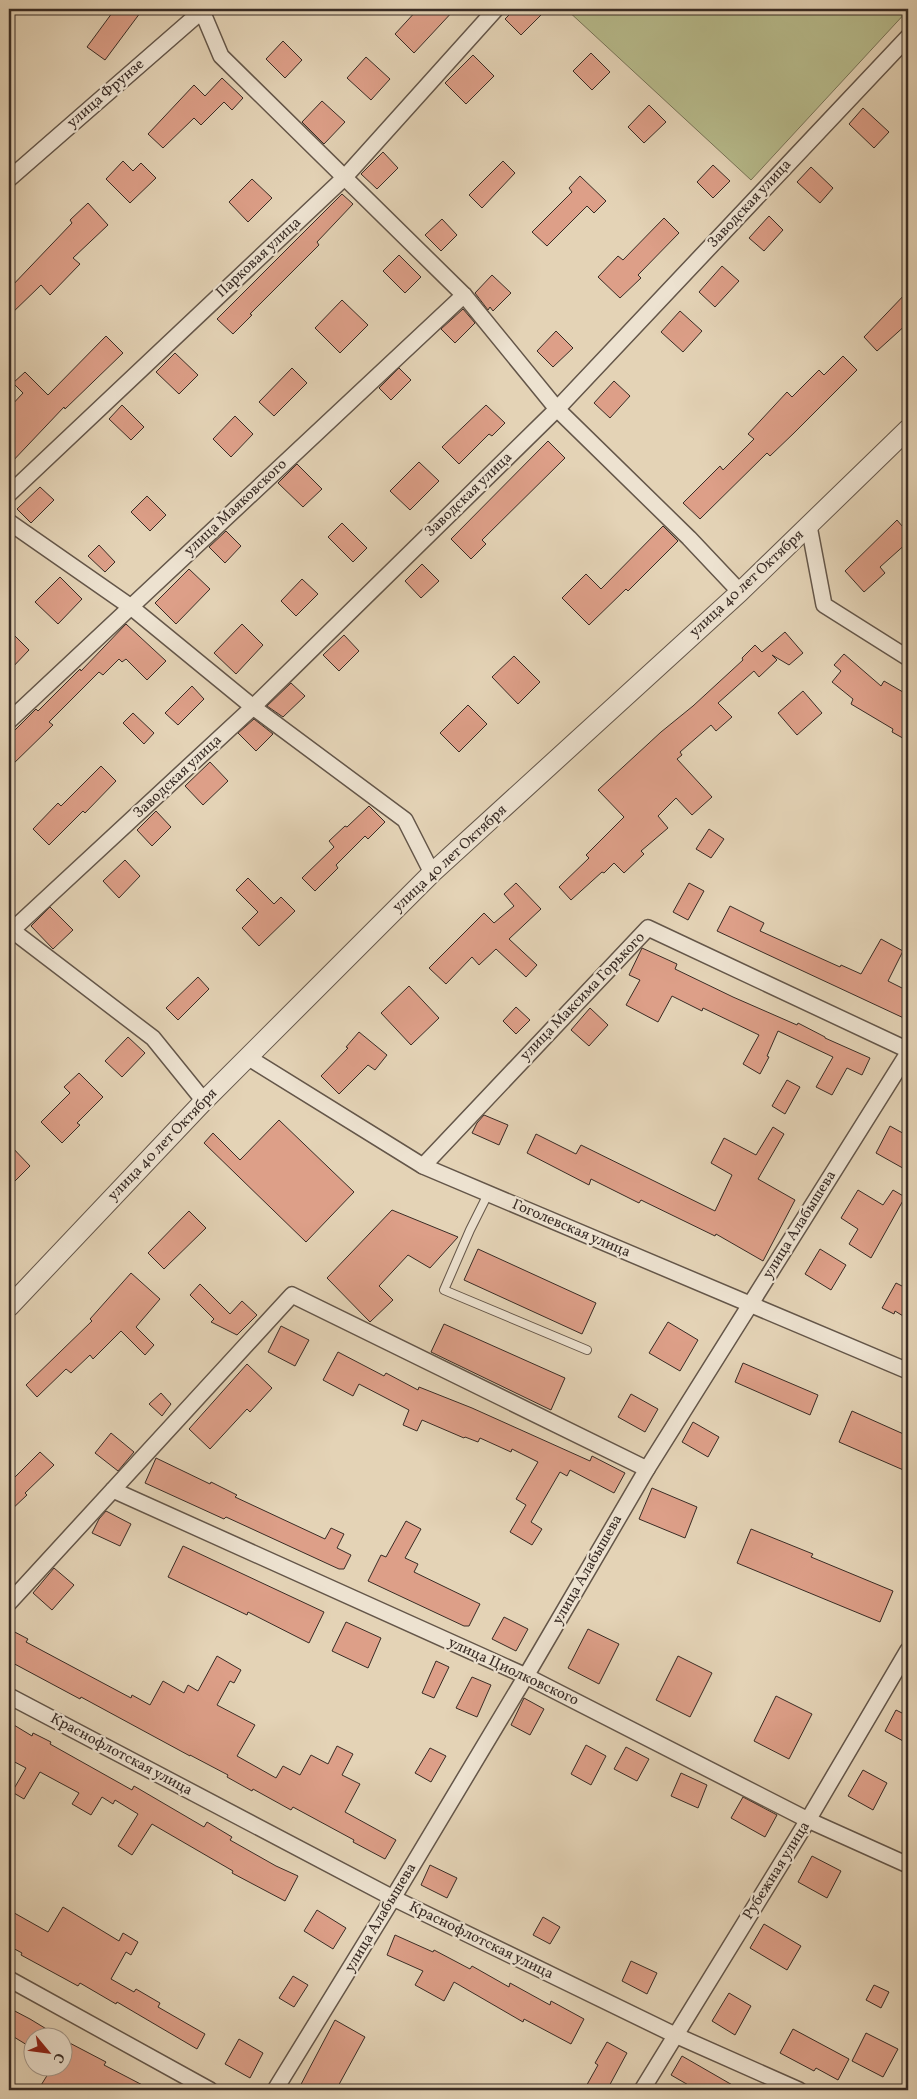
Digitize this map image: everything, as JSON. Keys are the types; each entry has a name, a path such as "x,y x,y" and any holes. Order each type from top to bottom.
{"street":[{"name":"Парковая улица","path":"9,494 344,178 496,9"},
{"path":"203,10 220,56 464,295 557,409 689,538 740,592"},
{"name":"улица Фрунзе","path":"9,179 203,10"},
{"name":"Заводская улица","path":"10,931 253,707 557,409 908,36"},
{"name":"улица Маяковского","path":"9,721 464,295"},
{"name":"улица 40 лет Октября","path":"9,1307 204,1101 432,873 740,592 908,429"},
{"path":"9,522 131,607 253,707 405,820 432,873"},
{"path":"809,526 824,605 908,658"},
{"name":"улица Максима Горького","path":"422,1166 648,928 908,1051"},
{"path":"10,931 153,1038 204,1101"},
{"name":"улица Алабышева","path":"275,2090 393,1898 647,1470 908,1051"},
{"name":"Гоголевская улица","path":"249,1058 422,1166 908,1371"},
{"path":"9,1603 292,1295 647,1470"},
{"name":"улица Циолковского","path":"113,1490 526,1676 808,1820 908,1865"},
{"name":"Рубежная улица","path":"642,2090 808,1820 908,1650"},
{"name":"Краснофлотская улица","path":"9,1696 393,1898 675,2035 799,2090"},
{"path":"9,1979 210,2090"}],"lane":[{"path":"488,1194 444,1290 587,1350"}],"green space":[{"path":"566,9 908,9 908,10 751,180"}],"building":[{"path":"115,9 143,9 105,60 87,47"},
{"path":"418,9 455,9 414,53 395,34"},
{"path":"515,9 547,9 521,35 505,19"},
{"path":"283,41 302,60 285,78 266,59"},
{"path":"591,53 610,72 592,90 573,71"},
{"path":"473,55 494,76 466,104 445,83"},
{"path":"366,57 390,79 371,100 347,78"},
{"path":"222,78 243,98 232,110 224,102 201,125 194,118 163,148 148,134 194,85 205,96"},
{"path":"322,101 345,122 324,144 302,122"},
{"path":"649,105 666,122 644,143 628,127"},
{"path":"863,108 889,132 874,148 849,124"},
{"path":"383,152 398,168 377,189 361,174"},
{"path":"123,161 133,171 141,163 156,178 130,203 106,179"},
{"path":"503,161 515,173 482,208 469,195"},
{"path":"713,165 730,181 713,198 697,182"},
{"path":"811,167 833,188 820,203 797,182"},
{"path":"580,176 606,201 594,213 587,206 547,246 532,232 572,192 569,188"},
{"path":"252,179 272,198 248,222 229,202"},
{"path":"342,194 353,204 317,242 319,245 250,314 252,315 233,334 217,319"},
{"path":"88,203 108,225 73,258 80,264 50,295 41,285 9,316 9,289 72,223 70,220"},
{"path":"769,216 783,230 764,251 749,238"},
{"path":"664,218 679,233 638,275 641,278 620,298 598,277 618,256 623,260"},
{"path":"442,219 457,235 441,251 425,235"},
{"path":"399,255 421,277 405,293 383,271"},
{"path":"722,266 739,281 715,307 699,292"},
{"path":"492,275 511,293 493,311 490,307 488,310 475,293"},
{"path":"908,291 908,323 877,351 864,337"},
{"path":"342,300 368,325 340,353 315,328"},
{"path":"463,309 475,323 455,343 441,329"},
{"path":"680,311 702,331 683,352 661,332"},
{"path":"556,331 573,348 553,367 537,351"},
{"path":"106,336 123,353 65,409 64,407 9,465 9,408 23,393 13,383 25,372 48,395"},
{"path":"175,353 198,375 179,394 156,372"},
{"path":"843,356 857,370 770,456 767,453 700,519 683,503 720,466 723,470 754,439 748,434 787,392 792,397 819,370 824,375"},
{"path":"292,368 307,383 274,416 259,402"},
{"path":"399,368 411,380 391,400 379,388"},
{"path":"614,381 630,396 610,418 594,403"},
{"path":"122,405 144,427 131,440 109,419"},
{"path":"486,405 505,423 492,436 489,434 459,464 442,447"},
{"path":"235,416 253,434 231,457 213,439"},
{"path":"548,441 565,458 482,540 486,544 471,559 451,539"},
{"path":"419,462 439,481 410,510 390,491"},
{"path":"297,464 322,489 303,507 278,483"},
{"path":"40,487 54,500 31,523 17,509"},
{"path":"147,496 166,515 150,531 131,512"},
{"path":"897,520 908,533 908,542 880,567 885,573 864,592 845,571"},
{"path":"342,523 367,548 353,562 328,537"},
{"path":"663,526 678,541 628,591 626,589 589,625 562,598 586,574 601,589"},
{"path":"226,531 241,546 225,563 209,547"},
{"path":"99,545 115,562 105,572 88,556"},
{"path":"422,564 439,581 421,598 405,581"},
{"path":"189,569 210,589 176,624 155,603"},
{"path":"60,577 82,599 58,624 35,602"},
{"path":"302,579 318,594 296,616 281,601"},
{"path":"126,624 166,661 147,680 126,659 122,662 119,659 103,675 99,672 49,722 53,725 9,768 9,736 36,709 38,711 80,669 81,671"},
{"path":"242,624 263,645 236,674 214,653"},
{"path":"9,630 29,650 9,671"},
{"path":"785,632 803,653 789,665 772,655 777,660 759,677 754,671 718,703 732,717 716,731 711,725 680,752 682,755 677,759 712,797 692,815 676,798 658,816 668,828 641,851 644,854 624,873 614,863 571,900 559,887 589,858 586,855 624,817 598,790 743,660 742,658 755,645 762,652"},
{"path":"344,635 359,651 339,671 323,655"},
{"path":"844,654 881,686 884,681 908,695 908,741 892,732 893,729 851,704 853,699 832,682 841,671 834,665"},
{"path":"514,656 540,682 518,704 492,677"},
{"path":"291,683 305,696 283,717 267,706"},
{"path":"192,686 204,699 178,725 165,713"},
{"path":"803,691 822,713 797,735 778,713"},
{"path":"468,705 487,724 459,752 440,733"},
{"path":"133,713 154,733 144,744 123,723"},
{"path":"254,719 273,734 256,751 238,733"},
{"path":"210,762 228,781 203,805 185,786"},
{"path":"101,766 116,781 85,813 83,811 49,845 33,829 58,803 61,806"},
{"path":"369,806 385,822 368,839 365,836 336,865 338,868 315,891 302,878 334,847 329,841"},
{"path":"156,811 171,827 152,846 137,830"},
{"path":"709,829 724,839 711,858 696,849"},
{"path":"125,860 140,876 119,898 103,881"},
{"path":"248,878 274,904 281,897 295,911 259,946 242,928 258,912 236,890"},
{"path":"516,883 541,909 509,939 537,965 526,977 496,949 479,965 472,957 446,984 429,968 484,913 494,923 514,906 504,894"},
{"path":"689,883 704,891 688,920 673,912"},
{"path":"730,906 764,923 760,931 840,967 841,965 861,974 881,939 903,951 888,981 908,991 908,1020 717,931"},
{"path":"50,907 73,930 53,949 31,926"},
{"path":"642,948 677,964 675,969 733,997 797,1025 798,1023 825,1038 870,1058 862,1075 847,1068 832,1095 816,1087 833,1057 778,1031 767,1056 769,1057 760,1074 743,1064 759,1035 703,1008 702,1011 672,996 658,1022 626,1005 640,980 629,975"},
{"path":"198,977 209,989 178,1020 166,1008"},
{"path":"409,986 439,1018 411,1045 381,1013"},
{"path":"516,1007 530,1020 516,1034 503,1021"},
{"path":"590,1008 608,1025 589,1046 571,1030"},
{"path":"359,1032 387,1055 375,1070 368,1065 339,1094 321,1076 348,1048 346,1047"},
{"path":"128,1037 145,1053 122,1077 105,1061"},
{"path":"79,1073 103,1097 77,1123 80,1125 62,1143 41,1122 70,1093 64,1087"},
{"path":"787,1080 800,1087 785,1114 772,1106"},
{"path":"484,1115 508,1125 499,1145 472,1133"},
{"path":"279,1120 354,1192 306,1242 204,1143 213,1133 240,1160"},
{"path":"890,1126 908,1136 908,1171 876,1153"},
{"path":"773,1127 784,1134 758,1179 795,1200 763,1261 716,1234 715,1236 641,1200 639,1203 591,1179 589,1185 527,1153 536,1134 576,1154 581,1145 715,1211 732,1175 711,1163 724,1138 756,1155"},
{"path":"9,1144 30,1166 9,1187"},
{"path":"858,1190 883,1205 893,1190 905,1197 871,1258 849,1244 858,1229 841,1218"},
{"path":"392,1210 458,1237 430,1268 408,1255 379,1286 393,1300 370,1322 327,1278"},
{"path":"189,1211 206,1228 164,1269 148,1253"},
{"path":"478,1249 596,1303 582,1334 464,1280"},
{"path":"820,1249 846,1265 831,1290 805,1274"},
{"path":"131,1273 160,1299 136,1327 154,1345 145,1355 121,1331 93,1359 90,1355 71,1373 66,1369 37,1397 26,1385 92,1321 90,1319"},
{"path":"896,1283 908,1289 908,1319 895,1311 894,1314 882,1308"},
{"path":"200,1284 230,1314 242,1301 257,1315 237,1335 211,1322 214,1319 190,1295"},
{"path":"668,1322 698,1340 680,1371 649,1353"},
{"path":"444,1324 565,1378 551,1410 431,1352"},
{"path":"281,1326 309,1340 295,1366 268,1352"},
{"path":"338,1352 384,1376 386,1373 418,1390 419,1387 472,1408 590,1461 592,1456 625,1473 614,1493 570,1470 567,1476 560,1472 531,1522 542,1529 532,1545 510,1532 526,1505 516,1499 538,1462 512,1449 511,1452 480,1438 478,1442 464,1438 422,1420 417,1431 403,1425 409,1410 359,1384 353,1396 323,1380"},
{"path":"743,1363 818,1395 810,1415 735,1382"},
{"path":"247,1364 272,1388 250,1412 247,1409 210,1449 189,1429"},
{"path":"161,1393 171,1404 162,1416 149,1404"},
{"path":"631,1394 658,1409 645,1432 618,1417"},
{"path":"852,1411 908,1436 908,1472 839,1442"},
{"path":"693,1422 719,1437 708,1457 682,1442"},
{"path":"111,1433 134,1452 118,1471 95,1453"},
{"path":"40,1452 54,1465 25,1493 27,1495 9,1512 9,1483"},
{"path":"156,1458 210,1484 211,1482 237,1495 235,1497 325,1539 331,1528 344,1534 337,1548 351,1555 344,1569 339,1569 226,1517 224,1519 145,1483"},
{"path":"652,1488 697,1507 685,1538 639,1519"},
{"path":"106,1511 131,1524 120,1546 92,1533 99,1519"},
{"path":"406,1521 421,1529 405,1558 418,1564 414,1572 480,1604 469,1626 464,1626 368,1581 381,1555 386,1557"},
{"path":"751,1529 813,1554 811,1557 893,1591 880,1622 737,1563"},
{"path":"183,1546 324,1612 309,1643 248,1612 247,1615 168,1577"},
{"path":"54,1568 74,1585 52,1610 33,1593"},
{"path":"504,1617 528,1629 516,1651 492,1639"},
{"path":"346,1622 381,1638 368,1668 332,1651"},
{"path":"9,1629 28,1639 26,1642 131,1698 132,1695 150,1705 163,1681 184,1693 188,1685 198,1691 217,1656 241,1670 234,1683 230,1681 217,1705 255,1725 237,1756 276,1778 283,1766 300,1775 311,1755 328,1764 337,1746 353,1754 342,1775 360,1784 345,1812 396,1840 385,1859 293,1807 291,1810 253,1789 252,1791 227,1777 228,1775 9,1661"},
{"path":"588,1629 619,1644 599,1684 568,1668"},
{"path":"678,1656 712,1673 690,1717 656,1700"},
{"path":"436,1661 449,1667 434,1698 422,1693"},
{"path":"472,1677 491,1685 477,1717 456,1708"},
{"path":"776,1696 812,1714 789,1759 754,1741"},
{"path":"524,1698 544,1709 530,1735 511,1725"},
{"path":"896,1710 908,1716 908,1732 903,1741 885,1731"},
{"path":"9,1722 32,1736 33,1733 51,1742 50,1744 132,1790 134,1786 204,1827 207,1822 232,1837 230,1840 298,1876 285,1901 232,1873 233,1871 152,1824 132,1855 118,1846 138,1814 115,1800 113,1804 102,1797 91,1815 72,1804 79,1793 40,1772 24,1799 12,1792 26,1768 9,1759"},
{"path":"586,1745 606,1756 591,1785 571,1774"},
{"path":"626,1747 649,1759 637,1781 614,1769"},
{"path":"430,1748 446,1756 431,1782 415,1773"},
{"path":"863,1770 887,1783 873,1810 848,1796"},
{"path":"681,1773 707,1785 698,1808 671,1796"},
{"path":"743,1797 777,1815 765,1837 731,1818"},
{"path":"812,1856 841,1871 827,1898 798,1882"},
{"path":"430,1865 457,1878 447,1898 421,1885"},
{"path":"63,1907 119,1941 123,1933 138,1942 131,1955 126,1952 111,1979 134,1992 136,1989 160,2003 158,2007 205,2034 197,2049 117,2002 116,2004 80,1983 78,1986 21,1955 22,1953 9,1946 9,1910 48,1932"},
{"path":"317,1910 346,1928 333,1949 304,1931"},
{"path":"543,1917 560,1927 550,1944 533,1935"},
{"path":"764,1924 801,1946 787,1970 750,1948"},
{"path":"395,1935 433,1952 434,1950 470,1969 472,1966 509,1987 510,1983 550,2005 551,2001 584,2019 571,2044 524,2019 523,2022 454,1982 444,2001 415,1985 423,1971 387,1955"},
{"path":"631,1961 657,1973 647,1994 622,1981"},
{"path":"293,1976 308,1985 294,2007 279,1998"},
{"path":"874,1985 889,1992 881,2008 866,2000"},
{"path":"729,1993 751,2006 735,2035 712,2021"},
{"path":"9,2008 42,2026 22,2026 22,2042 9,2034"},
{"path":"335,2020 365,2037 336,2090 298,2090"},
{"path":"793,2029 849,2059 838,2080 816,2068 814,2071 780,2053"},
{"path":"866,2033 898,2049 883,2077 852,2061"},
{"path":"239,2039 263,2053 250,2078 225,2064"},
{"path":"607,2042 627,2053 607,2090 584,2090 598,2065 595,2063"},
{"path":"72,2044 106,2062 104,2065 152,2090 38,2090 47,2076 72,2076"},
{"path":"682,2056 741,2090 697,2090 671,2075"}]}
